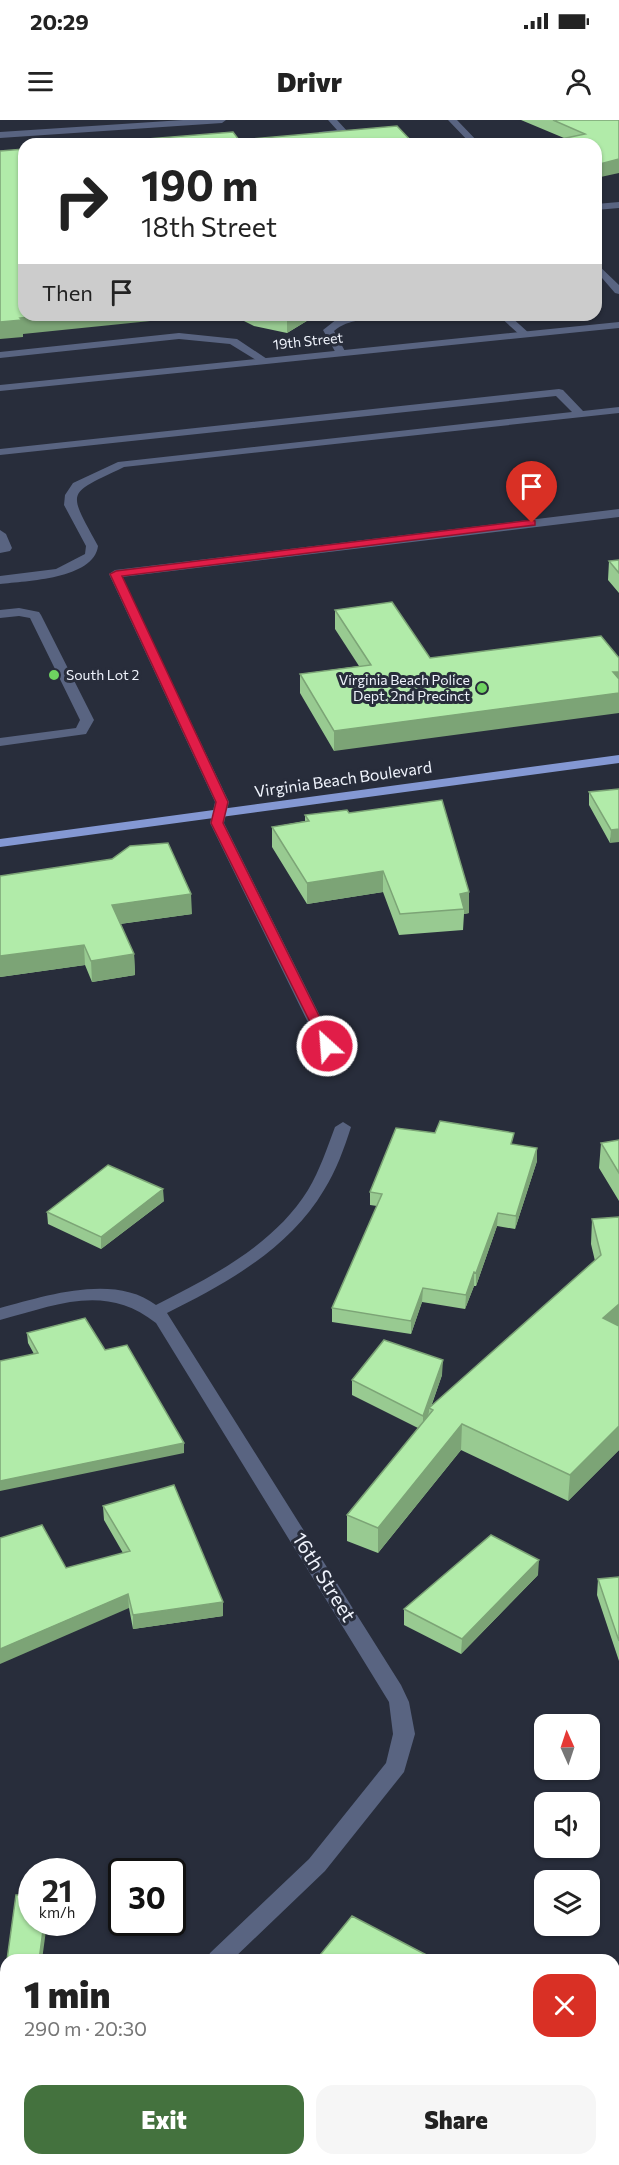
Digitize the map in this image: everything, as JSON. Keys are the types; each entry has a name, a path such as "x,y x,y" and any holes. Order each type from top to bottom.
{"main road":[{"name":"Virginia Beach Boulevard","path":"0,843 619,759"}],"street":[{"path":"0,135 196,126 222,120"},
{"path":"311,135 344,132 332,120"},
{"path":"452,120 470,138"},
{"path":"602,206 619,205"},
{"path":"602,273 619,291"},
{"path":"341,353 328,330 343,321"},
{"path":"510,321 525,334"},
{"name":"19th Street","path":"0,388 619,325"},
{"path":"0,355 179,336 233,341 265,361"},
{"path":"0,452 560,392 580,414"},
{"path":"0,580 51,574 84,562 92,555 92,546 70,505 71,495 77,485 122,464 619,410"},
{"path":"327,1046 217,823 222,802 116,574 296,550 619,513"},
{"path":"0,534 6,548 0,549"},
{"path":"0,615 19,612 35,615 87,720 81,731 0,742"},
{"path":"156,1312 210,1285 247,1260 279,1234 310,1199 331,1162 343,1127"},
{"name":"16th Street","path":"0,1314 75,1295 105,1294 132,1300 156,1312 163,1319 394,1690 399,1702 404,1734 396,1766 318,1865 224,1954"}],"building":[{"path":"553,120 619,120 619,159 602,163 602,138 566,138 585,134"},
{"path":"397,126 408,138 262,138"},
{"path":"233,132 238,138 160,138"},
{"path":"18,150 18,320 0,322 0,151"},
{"path":"619,560 619,573 609,561"},
{"name":"Virginia Beach Police Dept. 2nd Precinct","path":"392,602 430,658 601,636 619,658 619,672 613,672 619,679 619,693 334,731 300,674 371,665 335,610"},
{"path":"619,789 619,829 611,830 589,792"},
{"path":"442,800 469,892 460,894 464,909 400,914 383,871 307,883 272,827 309,821 305,815 347,810 349,813"},
{"path":"168,843 191,894 112,905 134,954 91,961 84,945 0,956 0,876 112,859 130,846"},
{"path":"440,1121 514,1133 511,1144 537,1148 516,1216 498,1213 466,1295 423,1288 411,1321 332,1308 382,1194 370,1192 396,1128 435,1133"},
{"path":"619,1140 619,1173 601,1143"},
{"path":"108,1165 163,1189 101,1237 47,1212"},
{"path":"619,1217 619,1304 603,1318 619,1326 619,1426 570,1475 462,1424 378,1528 347,1515 433,1410 429,1408 601,1255 592,1219"},
{"path":"85,1318 105,1350 127,1345 184,1443 0,1481 0,1361 38,1353 27,1333"},
{"path":"384,1340 443,1360 423,1416 352,1380"},
{"path":"174,1485 223,1602 133,1615 128,1594 0,1649 0,1538 42,1525 66,1568 130,1551 103,1506"},
{"path":"491,1535 539,1560 462,1639 404,1609"},
{"path":"619,1577 619,1641 598,1579"},
{"path":"16,1895 18,1895 18,1936 42,1936 40,1954 8,1954"},
{"path":"352,1916 425,1954 321,1954"}],"place":[{"name":"South Lot 2","path":"54,675"},
{"name":"Virginia Beach Police Dept. 2nd Precinct","path":"482,688"}],"route":[{"path":"327,1046 217,823 222,802 116,574 296,550 532,523"}]}
